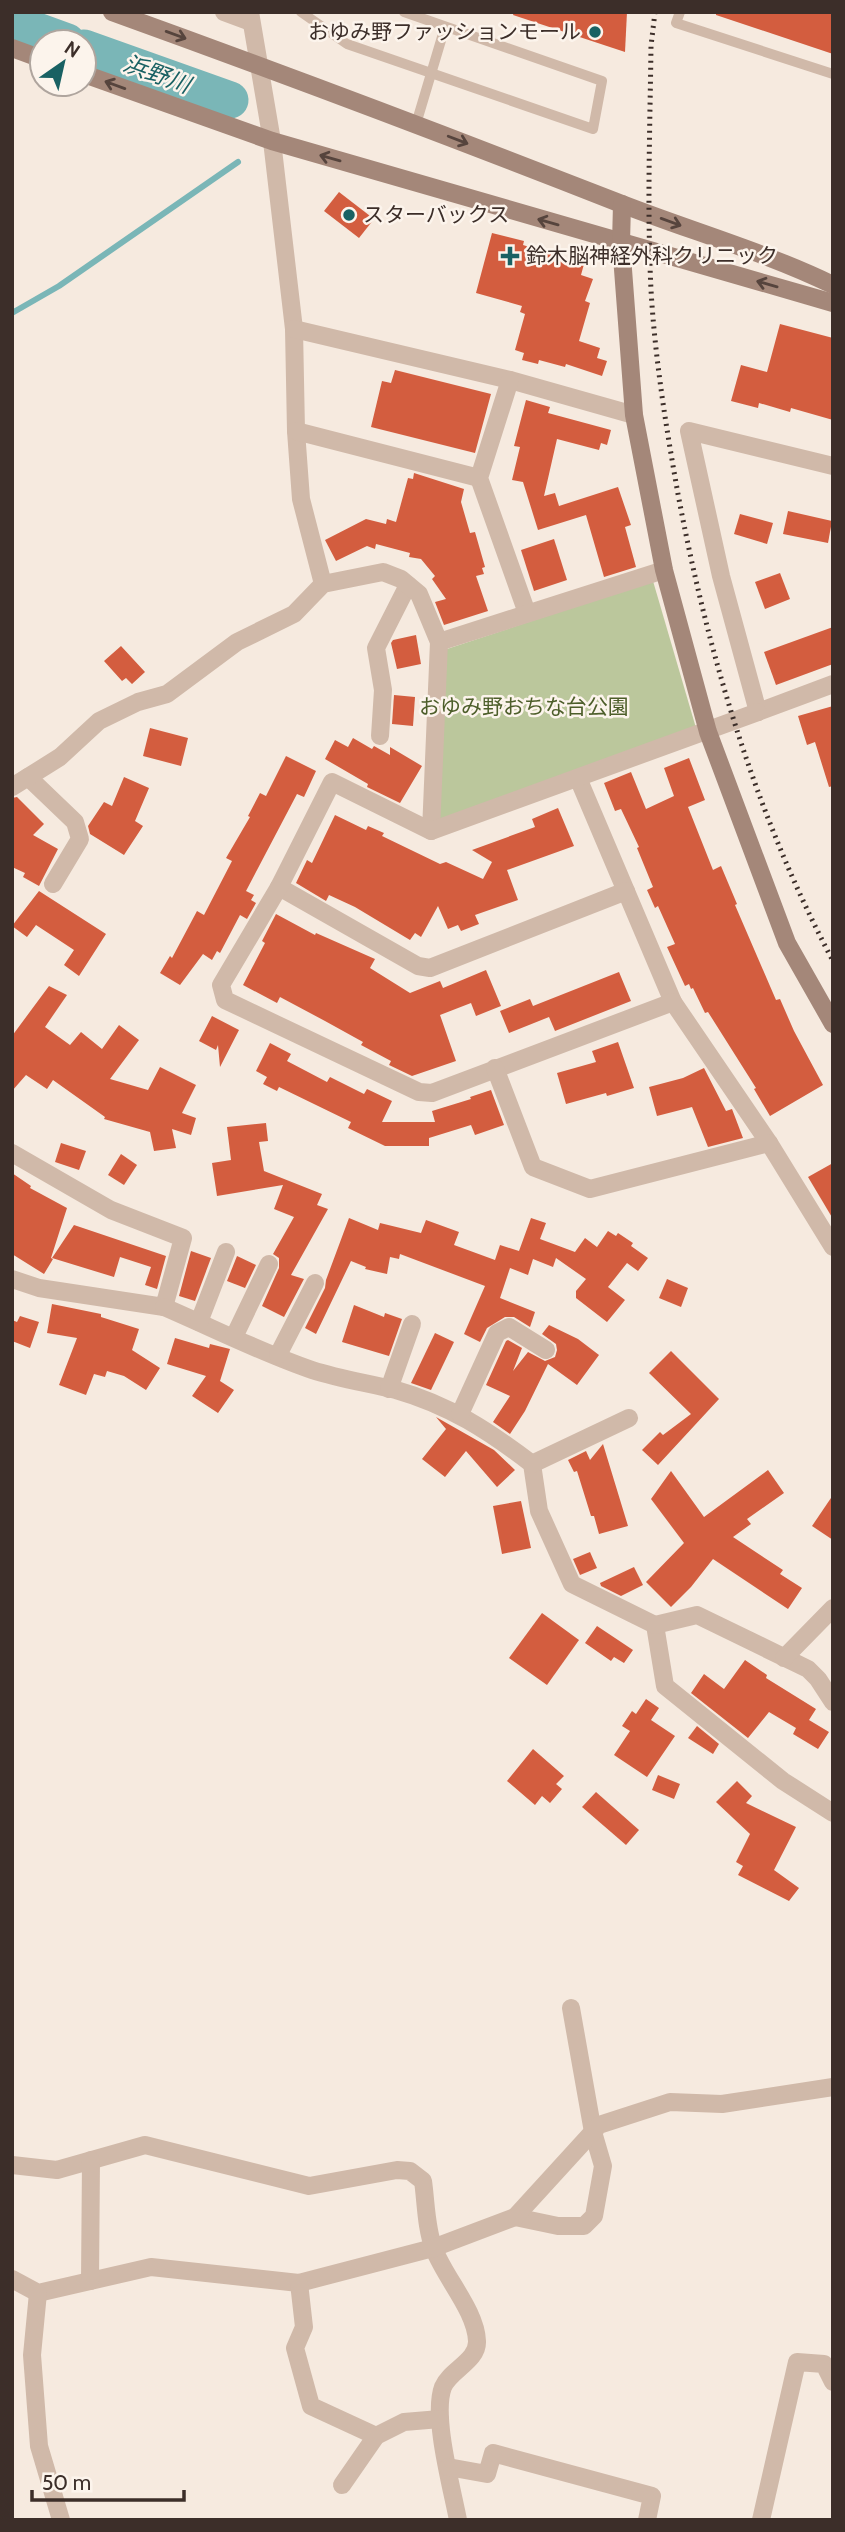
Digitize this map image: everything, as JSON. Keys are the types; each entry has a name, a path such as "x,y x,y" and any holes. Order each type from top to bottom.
{"street":[{"path":"112,12 258,64 803,271 833,285"},
{"path":"224,12 251,17 272,141 294,329 296,431 301,499 323,584"},
{"path":"98,79 272,141 833,303"},
{"path":"622,204 621,243 634,415 664,570 708,732 787,943 833,1024"},
{"path":"294,329 510,380 634,415"},
{"path":"510,380 478,478 527,614"},
{"path":"758,712 721,576 689,430 833,466"},
{"path":"296,431 478,478"},
{"path":"439,642 664,570"},
{"path":"12,787 60,757 99,721 138,702 167,694 237,642 294,614 323,584 383,572 401,579 419,594 439,642 431,831"},
{"path":"380,736 383,690 376,648 408,585"},
{"path":"673,1002 432,1093 419,1092 225,1000 221,985 279,887 332,782 431,831 708,732 833,684"},
{"path":"28,777 75,822 80,839 53,884"},
{"path":"578,778 673,1002 769,1143 833,1247"},
{"path":"279,887 418,966 429,968 626,891"},
{"path":"495,1068 533,1167 590,1189 769,1143"},
{"path":"12,1153 111,1210 183,1238 164,1307"},
{"path":"199,1322 226,1252"},
{"path":"234,1337 269,1264"},
{"path":"12,1279 39,1288 164,1307 311,1370 389,1389 460,1414 494,1434 532,1464 539,1511 572,1584 655,1625 697,1615 808,1669 833,1702"},
{"path":"278,1355 315,1283"},
{"path":"389,1389 412,1324"},
{"path":"460,1414 497,1333 509,1327 546,1350"},
{"path":"532,1464 629,1418"},
{"path":"784,1657 833,1608"},
{"path":"655,1625 665,1686 783,1781 833,1813"},
{"path":"515,2217 558,2226 584,2227 594,2216 603,2166 593,2132 571,2008"},
{"path":"12,2279 38,2293 151,2267 299,2283 433,2248 515,2217 599,2125 670,2102 722,2104 833,2087"},
{"path":"12,2165 57,2170 145,2145 309,2186 397,2170 410,2171 423,2180 433,2248 474,2325 478,2344 471,2358 443,2387 440,2418 458,2520"},
{"path":"90,2281 91,2160"},
{"path":"299,2283 304,2327 295,2348 311,2406 376,2436"},
{"path":"38,2293 32,2355 39,2446 61,2520"},
{"path":"761,2520 797,2362 824,2364 833,2382"},
{"path":"342,2485 376,2436 404,2422 440,2418"},
{"path":"448,2467 487,2474 493,2453 652,2496 647,2520"}],"lane":[{"path":"301,12 347,44 593,129 602,81 404,12"},
{"path":"680,12 676,23 833,74"},
{"path":"416,124 445,27"}],"green space":[{"name":"おゆみ野おちな台公園","path":"653,581 696,728 439,823 447,649"}],"building":[{"name":"おゆみ野ファッションモール","path":"514,12 627,12 625,52 513,15"},
{"path":"716,12 833,12 833,54 716,15"},
{"name":"スターバックス","path":"339,192 374,219 359,238 324,211"},
{"path":"492,233 524,241 523,245 584,264 581,275 593,279 585,301 590,303 579,341 600,348 597,358 607,361 602,376 566,364 565,367 539,360 538,364 522,360 524,353 515,350 525,314 520,312 522,306 476,293"},
{"path":"780,324 833,338 833,420 791,408 790,412 759,403 758,408 731,401 741,365 767,372"},
{"path":"395,370 491,394 475,453 371,427 382,381 391,383"},
{"path":"526,400 550,407 548,413 611,430 607,445 601,443 599,450 557,439 544,496 555,493 559,506 618,487 631,525 625,527 636,567 604,577 586,515 538,530 523,482 512,480 520,447 514,446"},
{"path":"414,473 464,489 461,502 470,533 475,532 485,567 482,568 484,574 476,576 488,611 444,625 435,602 446,599 432,579 435,576 421,559 409,557 410,553 376,544 375,549 367,546 336,561 325,540 366,519 386,524 387,519 396,522 408,478 413,479"},
{"path":"788,511 832,521 828,543 783,534"},
{"path":"740,514 773,523 767,544 734,534"},
{"path":"554,539 567,580 534,591 521,550"},
{"path":"780,573 790,599 765,609 755,582"},
{"path":"833,627 833,664 776,685 764,652"},
{"path":"416,635 421,664 397,669 391,643 393,640"},
{"path":"121,646 145,672 132,684 126,678 122,681 104,661"},
{"path":"394,695 415,697 413,726 392,724"},
{"path":"833,706 833,786 829,787 815,742 807,745 798,716"},
{"path":"150,728 188,738 181,766 143,756"},
{"path":"353,738 390,755 390,747 422,766 400,803 367,787 368,784 325,759 335,740 348,747"},
{"path":"286,756 316,771 304,797 297,794 246,891 254,895 251,900 256,903 247,919 240,915 220,953 217,951 212,960 203,954 180,985 160,973 170,956 172,958 197,911 204,915 232,861 226,858 250,817 248,816 260,793 266,796"},
{"path":"689,758 705,800 688,807 713,870 721,866 776,1000 780,999 823,1085 770,1116 754,1089 756,1088 708,1012 705,1013 693,988 691,989 689,984 685,986 667,947 675,944 658,906 655,908 647,890 653,887 637,848 639,847 621,809 615,811 604,783 631,772 646,809 674,796 664,768"},
{"path":"124,777 149,788 135,821 143,826 124,855 90,834 88,826 104,802 112,806"},
{"path":"17,797 44,824 33,835 58,849 39,886 23,877 25,873 12,867 12,798"},
{"path":"558,808 574,846 507,870 518,900 475,915 479,924 461,931 458,925 448,929 438,906 421,937 415,933 410,940 355,907 329,895 326,901 296,883 307,860 312,863 335,815 366,830 368,826 384,833 382,836 440,864 446,862 483,879 492,862 472,850 535,827 532,819"},
{"path":"39,891 106,934 79,976 64,965 74,950 36,925 27,937 12,926"},
{"path":"276,914 315,935 316,933 375,959 370,968 410,993 440,981 443,988 486,970 501,1006 476,1016 471,1003 440,1015 456,1061 412,1076 389,1065 391,1061 325,1021 280,997 277,1003 243,985 265,943 262,941"},
{"path":"619,972 631,1001 555,1031 549,1017 509,1033 500,1011 530,999 533,1006"},
{"path":"49,986 67,995 45,1027 70,1045 81,1032 102,1049 119,1025 139,1040 110,1079 148,1090 160,1067 196,1085 182,1113 196,1118 191,1135 172,1129 176,1148 154,1151 150,1132 104,1119 105,1117 53,1080 47,1089 26,1075 12,1091 12,1036"},
{"path":"212,1016 239,1030 220,1067 218,1045 216,1050 199,1041"},
{"path":"618,1042 634,1088 566,1104 557,1073 596,1062 592,1051"},
{"path":"270,1043 291,1054 287,1061 327,1082 330,1077 364,1094 367,1089 392,1101 382,1122 435,1122 432,1111 491,1090 504,1125 475,1135 471,1125 429,1138 429,1146 385,1146 348,1128 351,1122 279,1087 277,1091 263,1084 267,1077 256,1071"},
{"path":"704,1068 726,1111 732,1109 743,1138 708,1147 692,1107 657,1116 649,1087 683,1078"},
{"path":"266,1123 268,1141 259,1142 264,1171 322,1194 317,1205 328,1209 291,1275 304,1279 284,1317 262,1306 279,1268 279,1258 273,1254 294,1217 274,1209 283,1185 217,1196 212,1163 231,1160 227,1127"},
{"path":"61,1143 86,1151 79,1170 55,1162"},
{"path":"121,1154 137,1165 124,1185 108,1175"},
{"path":"833,1163 833,1219 808,1177"},
{"path":"12,1173 31,1186 30,1188 67,1208 51,1258 53,1259 44,1274 12,1254"},
{"path":"349,1218 378,1230 380,1223 421,1233 426,1220 459,1232 454,1245 495,1260 500,1245 519,1251 531,1218 546,1223 540,1239 575,1252 585,1238 597,1247 608,1231 616,1236 618,1233 633,1243 631,1246 648,1258 638,1271 627,1263 608,1287 625,1300 607,1322 576,1298 576,1291 586,1279 556,1258 553,1267 533,1259 528,1275 510,1268 500,1298 535,1312 530,1327 514,1317 505,1317 487,1328 480,1342 464,1334 485,1286 400,1254 399,1259 390,1257 387,1274 365,1269 366,1267 351,1261 316,1334 305,1328 325,1288"},
{"path":"74,1225 166,1256 157,1289 145,1285 151,1267 120,1257 114,1277 52,1258"},
{"path":"191,1251 211,1258 195,1301 179,1296"},
{"path":"237,1256 256,1265 245,1288 227,1281"},
{"path":"667,1279 688,1288 681,1307 659,1298"},
{"path":"52,1304 101,1314 101,1317 139,1329 132,1350 160,1368 146,1390 124,1376 107,1371 105,1377 94,1374 86,1395 59,1385 77,1338 47,1333"},
{"path":"354,1305 384,1317 385,1313 402,1319 389,1356 342,1342"},
{"path":"20,1316 39,1322 30,1348 12,1341 12,1320 17,1322"},
{"path":"549,1325 578,1339 599,1355 577,1385 548,1364 525,1411 510,1434 493,1422 510,1396 486,1385 508,1340 522,1348 513,1371 528,1352 545,1361 555,1357 556,1344 542,1334"},
{"path":"435,1333 454,1342 431,1390 411,1383"},
{"path":"175,1338 209,1348 210,1344 230,1349 220,1381 234,1390 218,1413 192,1396 206,1376 167,1364"},
{"path":"671,1351 719,1399 658,1465 642,1450 660,1432 663,1435 691,1414 649,1373"},
{"path":"436,1417 494,1450 515,1470 497,1487 466,1451 445,1477 422,1459 446,1429"},
{"path":"603,1444 628,1526 599,1534 577,1471 574,1472 568,1460 586,1451 590,1460"},
{"path":"768,1470 784,1493 747,1519 751,1524 733,1537 783,1570 780,1574 802,1588 788,1609 713,1559 671,1607 646,1582 684,1543 651,1499 671,1471 704,1517"},
{"path":"833,1495 833,1540 812,1526"},
{"path":"521,1501 531,1548 502,1554 493,1506"},
{"path":"590,1552 597,1568 580,1575 573,1559"},
{"path":"634,1567 643,1585 621,1596 601,1586 600,1583"},
{"path":"542,1613 579,1640 547,1685 509,1658"},
{"path":"597,1626 633,1650 624,1663 614,1657 611,1661 585,1643"},
{"path":"745,1660 767,1675 766,1678 816,1709 809,1720 829,1732 818,1749 793,1734 796,1728 769,1712 748,1738 691,1693 704,1674 724,1689"},
{"path":"646,1699 659,1708 651,1720 675,1736 647,1777 614,1755 630,1731 622,1726 632,1711 636,1714"},
{"path":"697,1726 719,1744 713,1754 688,1738"},
{"path":"533,1749 564,1776 556,1784 562,1789 550,1803 542,1796 535,1805 507,1781"},
{"path":"658,1775 680,1784 674,1799 652,1790"},
{"path":"737,1781 752,1796 746,1803 796,1827 774,1870 799,1888 789,1901 738,1875 743,1866 736,1862 750,1834 716,1802"},
{"path":"596,1792 639,1830 626,1845 582,1807"}],"waterway":[{"name":"浜野川","path":"12,22 28,28"},
{"name":"浜野川","path":"98,53 230,100"},
{"path":"12,313 59,286 238,162"}],"railway":[{"path":"655,12 651,46 651,290 655,341 678,494 704,614 738,733 781,849 805,906 833,961"}],"place":[{"name":"おゆみ野ファッションモール","path":"595,32"},
{"name":"スターバックス","path":"349,215"},
{"name":"鈴木脳神経外科クリニック","path":"510,256"}]}
